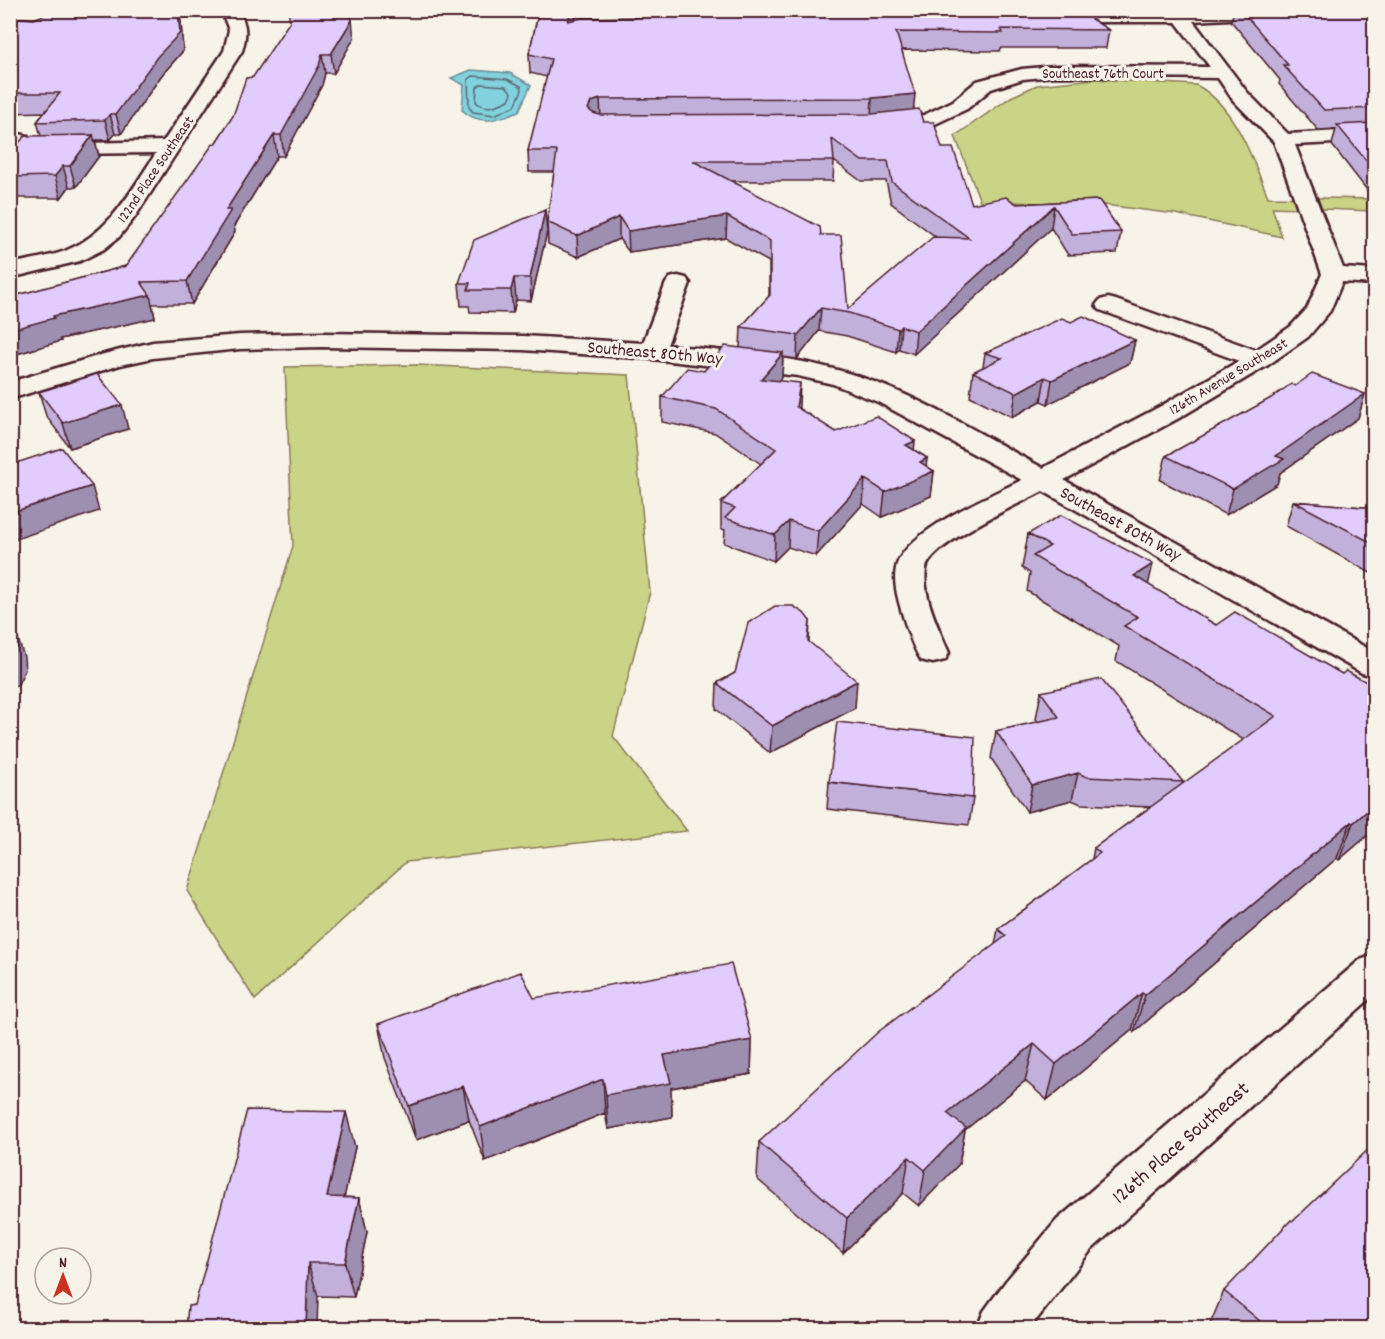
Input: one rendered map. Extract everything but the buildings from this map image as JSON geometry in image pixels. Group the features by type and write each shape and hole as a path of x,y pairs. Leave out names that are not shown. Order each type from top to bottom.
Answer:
{"street":[{"name":"122nd Place Southeast","path":"10,272 72,256 96,244 124,217 233,51 239,36 237,21 229,10"},
{"path":"721,10 761,15 814,16"},
{"path":"1027,17 1299,10"},
{"path":"10,20 26,15 43,14 56,15 59,20"},
{"path":"1178,14 1221,73 1283,140 1334,274 1374,277"},
{"path":"10,28 36,29 52,26 59,20 78,19"},
{"name":"Southeast 76th Court","path":"862,126 928,120 960,105 984,85 1022,74 1054,71 1221,73"},
{"path":"1283,140 1374,135"},
{"path":"16,148 168,147"},
{"name":"126th Avenue Southeast","path":"933,653 914,599 909,574 915,558 934,538 1170,412 1259,360 1299,332 1318,310 1334,274"},
{"path":"652,351 678,283"},
{"path":"1108,305 1259,360"},
{"name":"Southeast 80th Way","path":"10,391 133,354 240,342 322,340 512,342 652,351 799,368 842,379 887,396 1042,479 1374,666"},
{"name":"126th Place Southeast","path":"1001,1329 1023,1297 1074,1235 1374,970"}],"green space":[{"path":"1095,79 1196,85 1221,105 1232,119 1249,150 1268,197 1374,199 1374,211 1272,207 1282,237 1176,214 1104,205 980,201 955,136 1011,97 1037,85"},
{"path":"417,365 629,375 650,592 613,736 687,831 406,862 255,1000 187,891 293,546 285,367"}],"water":[{"path":"471,70 510,73 531,85 519,111 497,119 483,120 462,110 464,85 451,78"}]}
